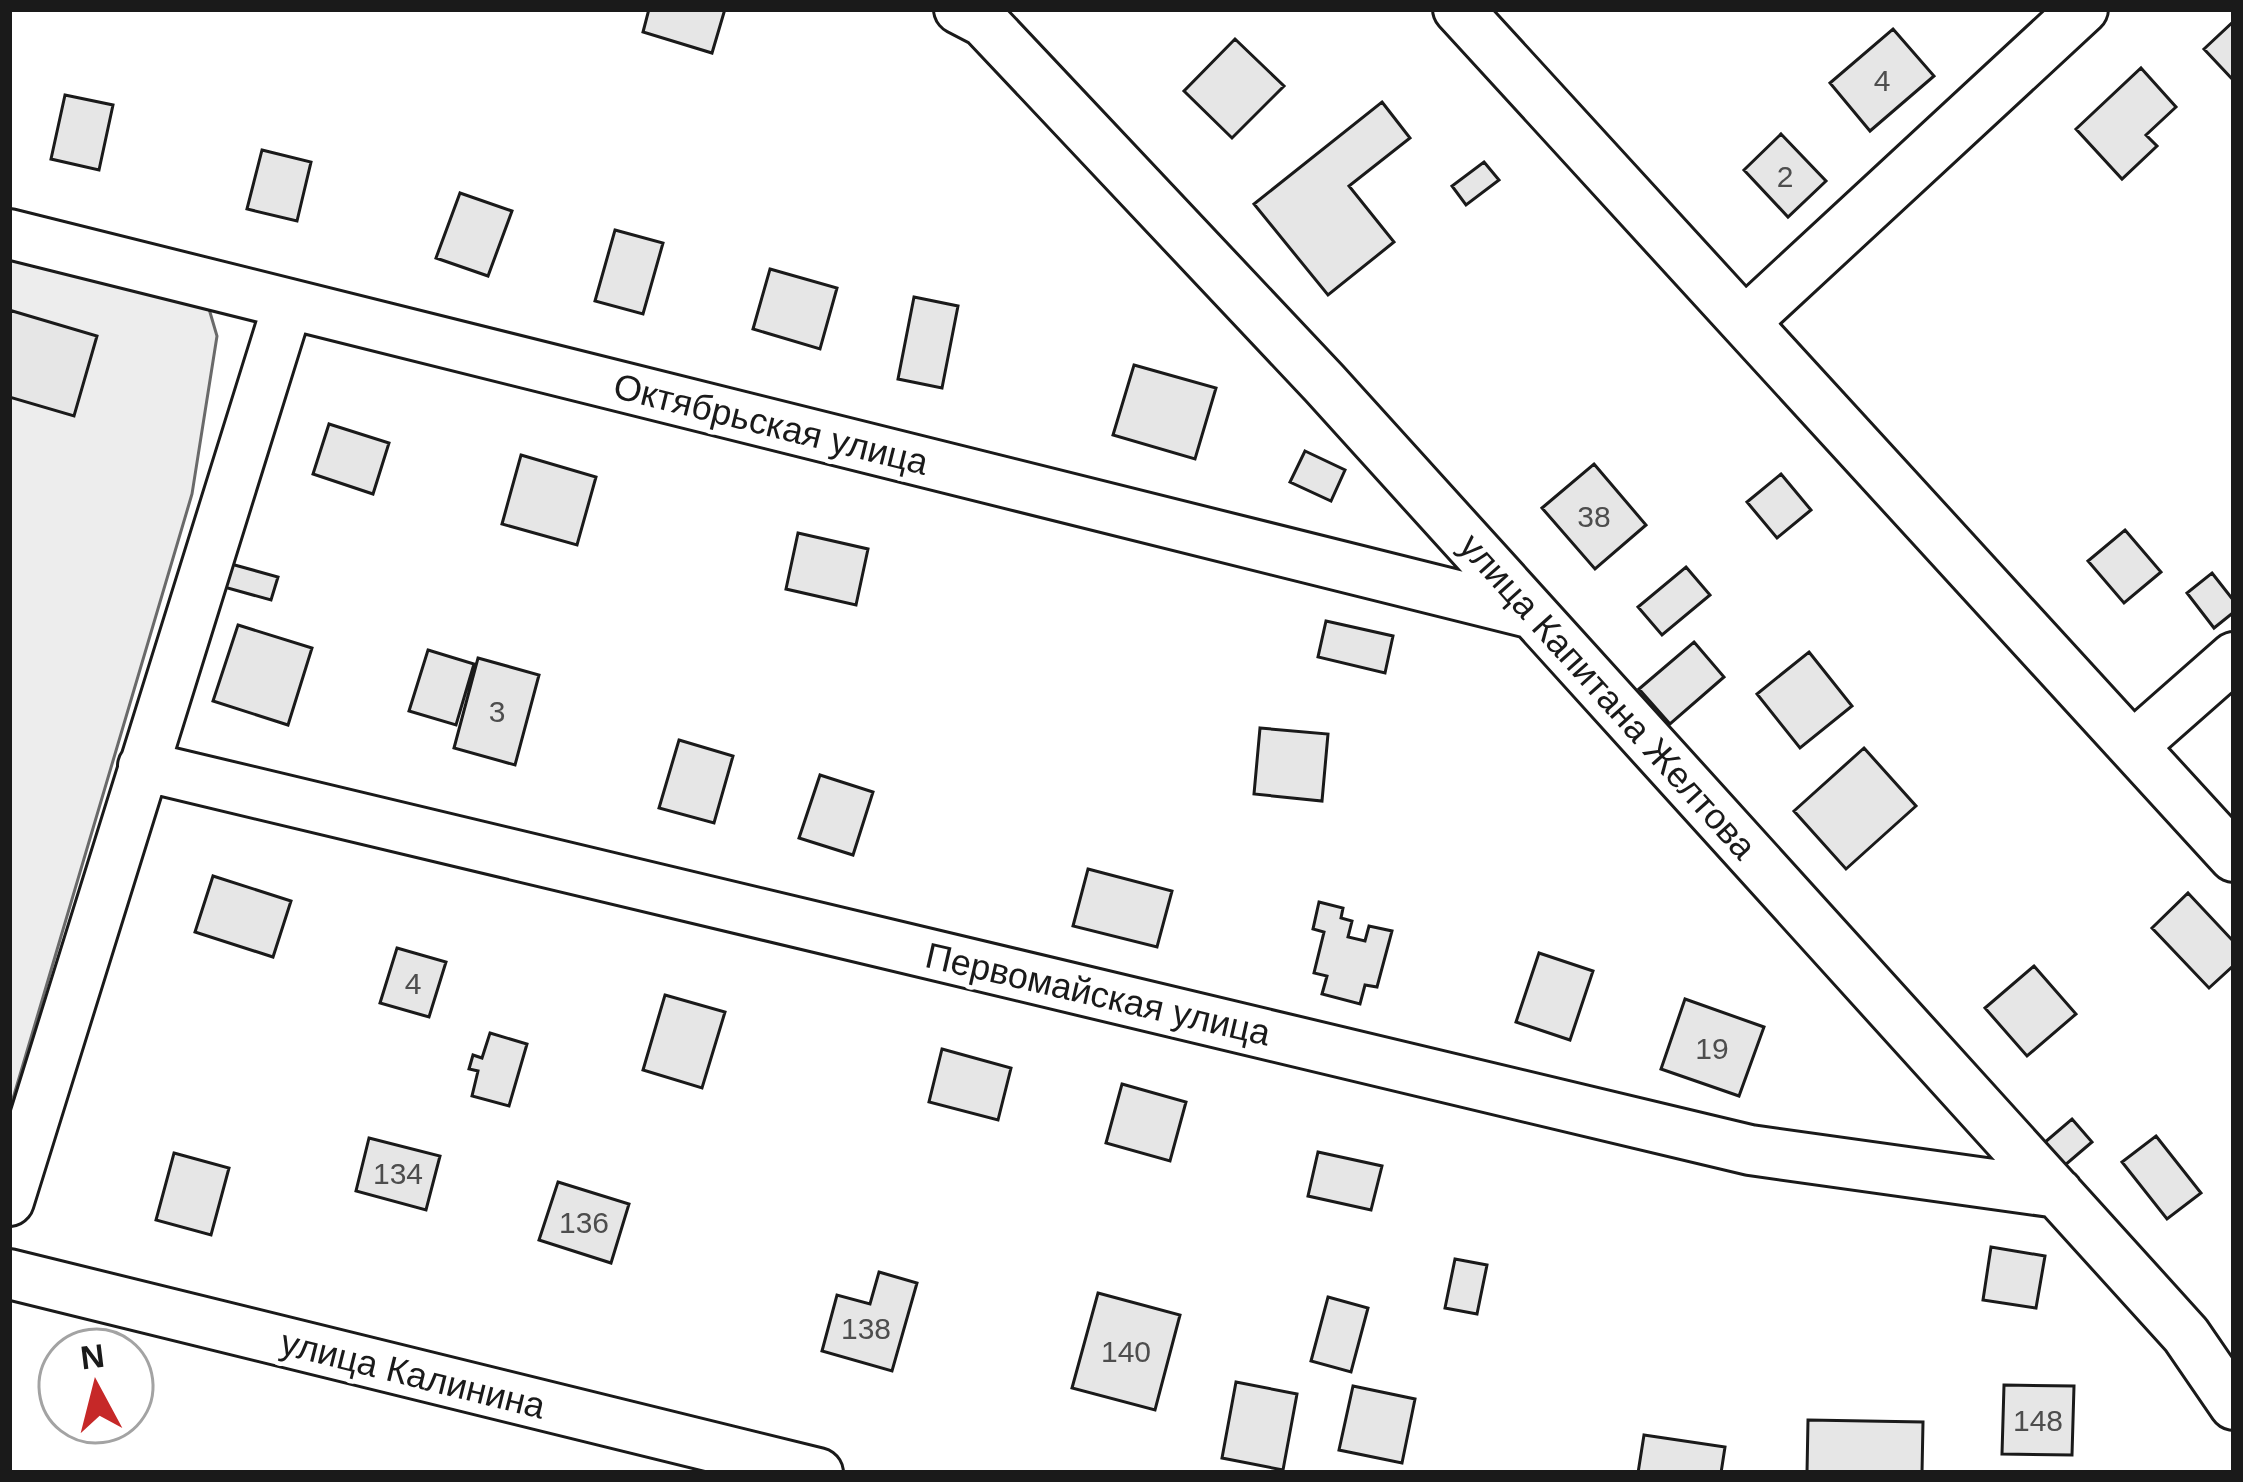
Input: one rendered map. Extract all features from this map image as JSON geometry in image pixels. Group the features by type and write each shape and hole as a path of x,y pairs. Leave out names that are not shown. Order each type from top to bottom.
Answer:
{"street":[{"name":"улица Капитана Желтова","path":"959,9 984,22 1324,383 2186,1335 2234,1406"},
{"path":"1458,9 2234,857"},
{"path":"1746,321 2083,9"},
{"name":"Октябрьская улица","path":"9,234 1533,614"},
{"path":"9,1201 288,304"},
{"path":"2133,746 2234,657"},
{"name":"Первомайская улица","path":"143,766 1750,1150 2058,1193"},
{"name":"улица Калинина","path":"9,1274 818,1473"}],"shaded area":[{"path":"9,250 207,302 217,336 192,494 9,1112"}],"building":[{"path":"649,9 725,9 712,53 643,32"},
{"path":"2234,21 2234,81 2204,49"},
{"path":"1893,29 1934,76 1870,131 1830,83"},
{"path":"1235,39 1284,86 1232,138 1184,91"},
{"path":"2141,68 2176,107 2146,135 2157,146 2122,179 2076,129"},
{"path":"65,95 113,105 99,170 51,159"},
{"path":"1382,102 1410,138 1349,186 1394,242 1328,295 1254,204"},
{"path":"1781,134 1826,181 1788,217 1744,170"},
{"path":"262,150 311,162 297,221 247,209"},
{"path":"1484,162 1499,180 1466,205 1452,186"},
{"path":"460,193 512,211 488,276 436,258"},
{"path":"615,230 663,243 643,314 595,301"},
{"path":"770,269 837,288 820,349 753,329"},
{"path":"914,297 958,306 942,388 898,379"},
{"path":"9,310 97,336 74,416 9,397"},
{"path":"1134,365 1216,388 1195,459 1113,435"},
{"path":"329,424 389,443 373,494 313,474"},
{"path":"1305,451 1345,470 1331,501 1290,482"},
{"path":"521,455 596,477 577,545 502,524"},
{"path":"1594,464 1646,525 1595,569 1542,508"},
{"path":"1781,474 1811,510 1777,538 1747,502"},
{"path":"2125,530 2161,572 2124,603 2088,561"},
{"path":"798,533 868,549 856,605 786,589"},
{"path":"231,564 278,577 271,600 224,587"},
{"path":"1686,567 1710,595 1662,635 1638,607"},
{"path":"2212,573 2234,601 2234,612 2214,628 2187,593"},
{"path":"1326,621 1393,636 1385,673 1318,657"},
{"path":"238,625 312,648 288,725 213,701"},
{"path":"1694,642 1724,677 1670,724 1639,689"},
{"path":"428,650 474,664 456,725 409,711"},
{"path":"1809,652 1852,706 1800,748 1757,694"},
{"path":"478,658 539,675 515,765 454,748"},
{"path":"1260,728 1328,734 1322,801 1254,794"},
{"path":"679,740 733,756 714,823 659,808"},
{"path":"1864,748 1916,806 1846,869 1794,811"},
{"path":"820,775 873,792 853,855 799,838"},
{"path":"1088,869 1172,891 1157,947 1073,926"},
{"path":"213,876 291,901 273,957 195,932"},
{"path":"2188,893 2234,942 2234,965 2209,988 2152,928"},
{"path":"1319,902 1343,908 1341,918 1352,921 1348,937 1365,941 1369,926 1392,931 1377,987 1365,985 1360,1004 1322,994 1327,976 1314,973 1324,932 1313,929"},
{"path":"397,948 446,962 429,1017 380,1003"},
{"path":"1539,953 1593,971 1570,1040 1516,1022"},
{"path":"2034,966 2076,1014 2027,1056 1985,1008"},
{"path":"665,995 725,1012 702,1088 643,1070"},
{"path":"1685,999 1764,1027 1739,1096 1661,1069"},
{"path":"490,1033 527,1044 509,1106 472,1096 478,1071 469,1069 473,1055 482,1058"},
{"path":"942,1049 1011,1068 998,1120 929,1102"},
{"path":"1122,1084 1186,1102 1170,1161 1106,1143"},
{"path":"2072,1119 2092,1142 2057,1172 2037,1149"},
{"path":"2156,1136 2201,1193 2167,1219 2122,1162"},
{"path":"369,1138 440,1156 426,1210 356,1191"},
{"path":"1318,1152 1382,1166 1371,1210 1308,1196"},
{"path":"174,1153 229,1168 211,1235 156,1220"},
{"path":"558,1182 629,1204 611,1263 539,1240"},
{"path":"1991,1247 2045,1256 2036,1308 1983,1300"},
{"path":"1455,1259 1487,1265 1477,1314 1445,1308"},
{"path":"879,1272 917,1283 892,1371 822,1351 837,1295 870,1304"},
{"path":"1098,1293 1180,1315 1155,1410 1072,1388"},
{"path":"1328,1297 1368,1308 1351,1372 1311,1361"},
{"path":"1236,1382 1297,1394 1283,1470 1222,1458"},
{"path":"2004,1385 2074,1386 2072,1455 2002,1454"},
{"path":"1353,1386 1415,1399 1402,1463 1339,1450"},
{"path":"1808,1420 1923,1422 1922,1473 1807,1473"},
{"path":"1644,1435 1725,1447 1721,1473 1638,1473"}]}
